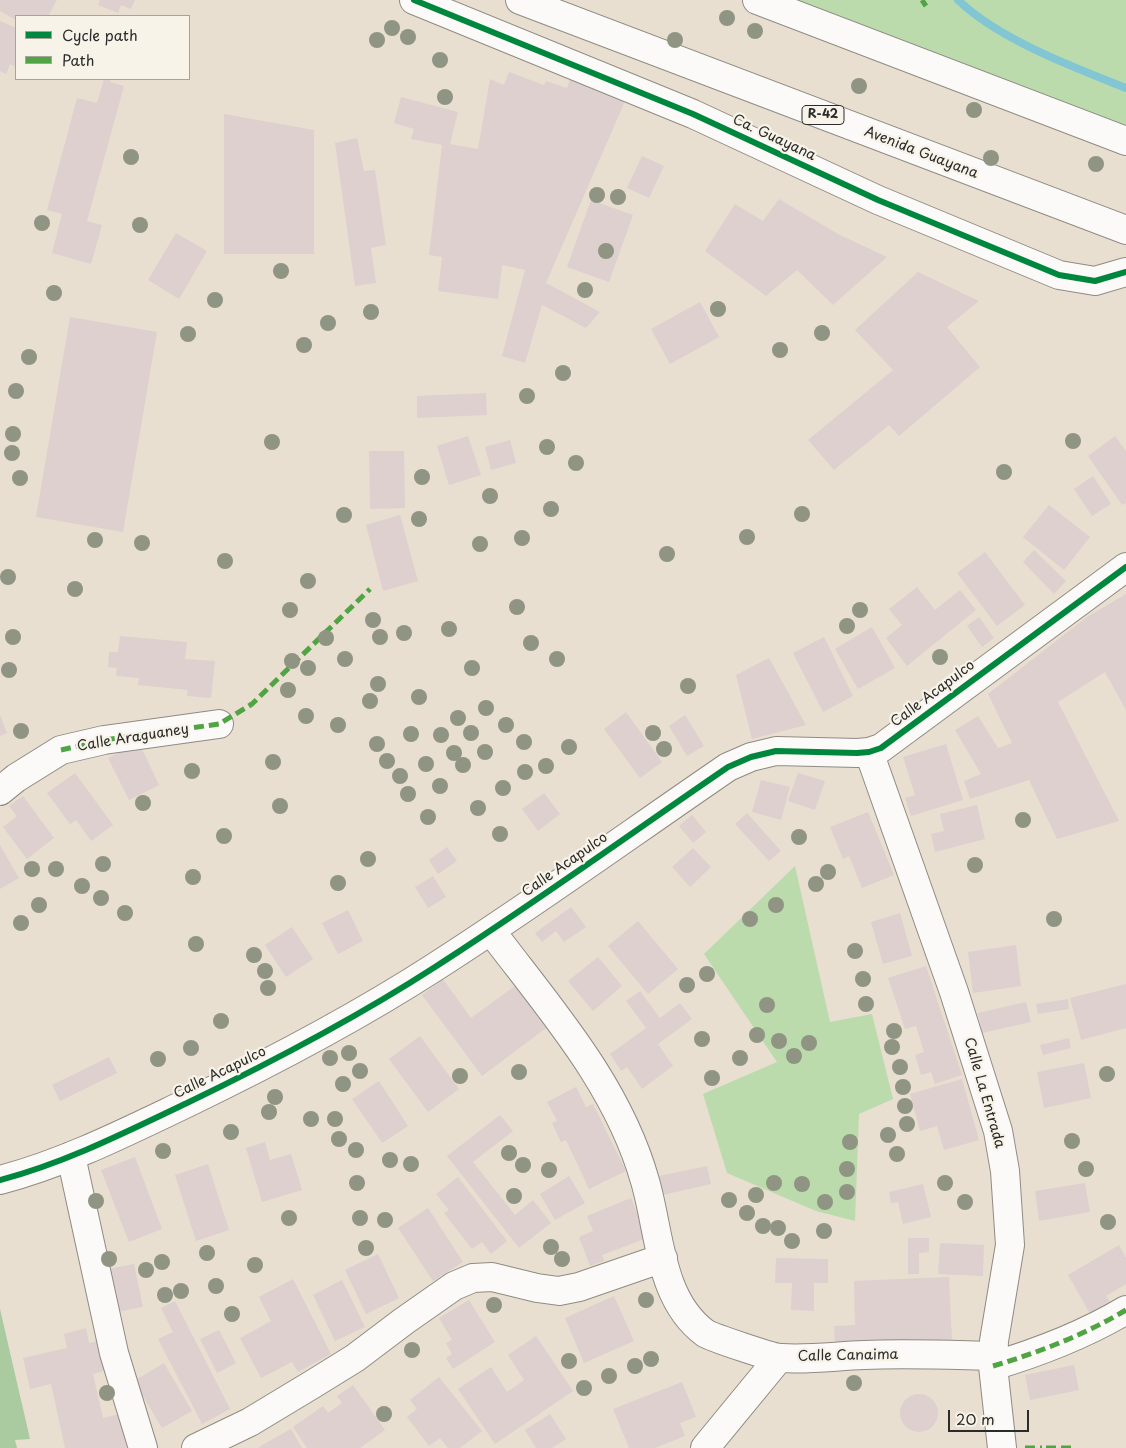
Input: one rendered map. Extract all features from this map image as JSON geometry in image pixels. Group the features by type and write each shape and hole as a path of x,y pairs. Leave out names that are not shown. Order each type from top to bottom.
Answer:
{"street":[{"name":"Ca. Guayana","path":"414,0 693,114 878,200 1059,275 1095,281 1126,272"},
{"name":"Avenida Guayana","path":"520,0 1126,230"},
{"path":"757,0 1126,141"},
{"name":"Calle Acapulco","path":"0,1180 30,1172 71,1156 151,1120 309,1043 433,969 556,887 671,806 736,764 751,757 776,751 816,754 869,752 881,748 1126,567"},
{"name":"Calle Araguaney","path":"0,791 16,778 61,750 104,740 219,724"},
{"name":"Calle La Entrada","path":"869,752 954,992 998,1131 1005,1171 1010,1245 993,1361 993,1384 1002,1448"},
{"path":"196,1448 250,1422 306,1388 354,1358 454,1286 473,1278 492,1277 537,1288 559,1291 579,1288 663,1258 645,1181 632,1145 616,1110 591,1064 491,931"},
{"path":"71,1156 114,1353 143,1448"},
{"name":"Calle Canaima","path":"663,1258 670,1286 686,1314 706,1334 779,1358 866,1355 993,1361 1032,1354 1070,1339 1126,1310"},
{"path":"705,1448 779,1358"}],"green space":[{"path":"757,0 1126,0 1126,141"},
{"path":"795,866 830,1022 872,1014 893,1099 859,1114 855,1221 816,1211 727,1173 703,1094 777,1062 704,954"},
{"path":"0,1309 30,1439 15,1440 17,1448 0,1448"}],"building":[{"path":"0,0 57,0 49,15 15,15 15,19 0,11"},
{"path":"100,0 135,0 131,9 121,5 118,13 98,5"},
{"path":"0,21 15,28 15,66 10,64 6,74 0,71"},
{"path":"509,72 544,85 546,81 567,88 570,79 625,101 546,283 600,312 586,328 542,305 525,363 502,356 525,270 502,265 498,299 438,291 442,257 429,255 442,145 411,139 414,129 394,123 401,97 458,112 450,144 478,149 490,79 504,85"},
{"path":"104,80 111,80 110,82 124,86 87,221 102,225 91,264 52,253 62,214 47,210 77,98 97,103"},
{"path":"224,114 314,130 314,254 224,254"},
{"path":"357,138 364,171 375,170 386,245 371,248 376,283 355,286 335,143"},
{"path":"642,156 664,166 649,198 627,188"},
{"path":"779,199 838,234 887,257 833,305 797,270 766,296 705,251 735,204 763,221"},
{"path":"591,200 633,215 609,282 567,267"},
{"path":"176,233 207,251 179,299 148,280"},
{"path":"918,272 979,301 947,327 980,367 899,436 889,425 834,470 808,440 893,370 855,330"},
{"path":"700,302 719,337 670,364 651,329"},
{"path":"70,317 157,332 123,532 36,517"},
{"path":"486,393 487,415 417,418 417,396"},
{"path":"468,436 481,475 449,485 437,446"},
{"path":"1115,436 1126,451 1126,503 1122,505 1088,456"},
{"path":"510,440 516,463 491,470 485,447"},
{"path":"369,451 404,451 405,508 370,509"},
{"path":"1093,476 1111,504 1092,516 1074,489"},
{"path":"1049,505 1090,537 1064,570 1023,537"},
{"path":"400,515 418,581 383,591 366,525"},
{"path":"1034,550 1066,581 1054,594 1023,562"},
{"path":"985,552 1025,605 997,626 957,573"},
{"path":"917,587 935,610 960,590 976,610 907,666 886,638 902,625 889,609"},
{"path":"1126,594 1126,710 1105,672 1058,702 1119,821 1057,839 1029,780 970,799 964,781 981,774 955,730 978,716 998,748 1012,743 988,694 1087,617"},
{"path":"979,617 994,638 982,647 967,626"},
{"path":"872,627 895,668 858,689 835,649"},
{"path":"120,636 187,642 185,659 215,661 211,698 187,696 188,690 138,685 139,678 116,676 117,668 108,667 109,652 118,652"},
{"path":"824,637 853,696 823,712 793,653"},
{"path":"769,658 806,725 752,739 736,675"},
{"path":"626,712 662,762 640,778 604,729"},
{"path":"0,715 7,733 0,736"},
{"path":"685,715 704,746 687,756 669,726"},
{"path":"139,743 159,785 129,800 108,758"},
{"path":"946,744 963,800 911,816 905,798 915,795 903,757"},
{"path":"75,773 113,825 91,841 76,820 70,824 47,793"},
{"path":"798,773 825,781 815,810 788,801"},
{"path":"761,780 790,787 781,820 752,812"},
{"path":"544,793 560,814 538,831 522,809"},
{"path":"23,796 54,838 27,859 3,827 17,816 9,806"},
{"path":"977,805 985,839 935,852 931,834 944,831 940,814"},
{"path":"868,812 894,875 862,888 849,856 843,859 830,827"},
{"path":"747,813 781,851 769,861 735,824"},
{"path":"692,815 706,832 693,843 679,826"},
{"path":"0,845 19,878 0,889"},
{"path":"447,847 457,861 438,874 429,860"},
{"path":"693,848 711,867 690,887 672,867"},
{"path":"433,876 446,897 428,908 415,887"},
{"path":"571,907 586,927 564,942 556,931 542,942 535,933"},
{"path":"348,910 363,941 338,954 322,923"},
{"path":"900,913 912,956 883,964 871,922"},
{"path":"638,921 678,969 648,994 608,946"},
{"path":"292,927 313,959 286,977 265,945"},
{"path":"1016,945 1021,986 973,993 968,952"},
{"path":"598,957 622,986 593,1011 568,981"},
{"path":"926,966 962,1075 935,1084 931,1072 921,1075 915,1055 924,1052 916,1026 905,1029 888,978"},
{"path":"443,979 471,1018 515,986 546,1028 482,1076 422,995"},
{"path":"1126,984 1126,1028 1081,1040 1070,998"},
{"path":"640,991 660,1018 680,1003 692,1019 658,1044 673,1066 642,1089 627,1067 621,1071 610,1054 646,1028 626,1001"},
{"path":"1068,999 1069,1009 1038,1014 1036,1004"},
{"path":"1026,1002 1031,1022 982,1033 978,1013"},
{"path":"420,1036 459,1089 428,1112 389,1059"},
{"path":"1069,1038 1071,1048 1043,1055 1040,1045"},
{"path":"109,1057 117,1073 60,1101 52,1085"},
{"path":"1084,1063 1091,1098 1044,1108 1037,1072"},
{"path":"962,1079 979,1140 944,1150 937,1126 920,1131 910,1094"},
{"path":"379,1081 408,1126 382,1143 352,1099"},
{"path":"576,1087 586,1107 593,1104 626,1171 589,1189 566,1140 561,1142 552,1123 557,1121 547,1102"},
{"path":"500,1115 513,1131 473,1162 515,1215 533,1200 551,1223 519,1248 447,1156"},
{"path":"265,1142 270,1160 291,1154 302,1190 262,1202 246,1148"},
{"path":"135,1157 162,1229 129,1242 101,1170"},
{"path":"208,1164 229,1230 196,1241 175,1175"},
{"path":"707,1166 711,1184 663,1195 659,1176"},
{"path":"569,1176 585,1203 555,1220 540,1194"},
{"path":"458,1177 507,1241 491,1254 482,1242 472,1249 444,1213 449,1210 436,1194"},
{"path":"1085,1183 1090,1212 1039,1221 1035,1191"},
{"path":"923,1184 931,1217 903,1224 898,1202 891,1203 889,1192"},
{"path":"631,1198 647,1238 602,1255 604,1261 590,1266 579,1237 593,1231 587,1216"},
{"path":"428,1208 463,1262 433,1281 398,1228"},
{"path":"908,1238 929,1238 929,1252 919,1253 919,1274 908,1274"},
{"path":"940,1243 984,1245 983,1276 938,1274"},
{"path":"1119,1245 1126,1258 1126,1284 1106,1296 1112,1305 1092,1317 1068,1275"},
{"path":"378,1254 399,1298 366,1314 345,1270"},
{"path":"776,1258 828,1259 828,1283 814,1283 814,1311 791,1310 792,1283 775,1283"},
{"path":"134,1264 143,1307 117,1312 109,1269"},
{"path":"949,1277 952,1340 835,1345 834,1326 855,1325 854,1281"},
{"path":"293,1279 331,1354 298,1372 292,1362 261,1378 240,1338 271,1321 259,1297"},
{"path":"342,1280 365,1327 335,1341 313,1295"},
{"path":"614,1296 634,1341 584,1363 565,1318"},
{"path":"469,1300 495,1342 453,1369 446,1358 452,1354 446,1343 452,1340 439,1318"},
{"path":"175,1301 230,1409 202,1424 158,1339 173,1332 161,1308"},
{"path":"86,1328 89,1343 98,1341 104,1371 93,1374 103,1418 120,1414 127,1448 65,1448 51,1384 30,1389 23,1358 67,1348 64,1334"},
{"path":"219,1330 236,1363 217,1373 200,1339"},
{"path":"536,1336 573,1391 495,1444 458,1389 491,1367 507,1392 524,1380 508,1355"},
{"path":"164,1363 192,1411 162,1428 134,1381"},
{"path":"1074,1365 1079,1390 1030,1400 1025,1375"},
{"path":"439,1377 482,1431 460,1448 448,1448 440,1438 429,1446 407,1417 417,1409 410,1400"},
{"path":"682,1382 696,1417 680,1423 685,1436 655,1448 629,1448 613,1409"},
{"path":"353,1385 385,1430 360,1448 307,1448 293,1427 323,1406 328,1413 342,1403 337,1396"},
{"path":"919,1394 933,1399 938,1413 933,1427 919,1432 905,1427 900,1413 905,1399"},
{"path":"550,1414 566,1439 552,1448 536,1448 525,1430"},
{"path":"291,1429 302,1448 258,1448 264,1444"}],"waterway":[{"path":"958,0 994,27 1037,51 1126,88"}],"marked path":[{"path":"922,0 926,6"},
{"path":"61,750 104,740 219,724 252,704 370,589"},
{"path":"993,1366 1061,1342 1126,1310"},
{"path":"1025,1448 1042,1448"},
{"path":"1046,1448 1075,1448"}],"cycle path":[{"path":"414,0 693,114 878,200 1059,275 1095,281 1126,272"},
{"path":"0,1180 48,1165 118,1136 250,1072 344,1022 472,943 728,767 751,757 776,751 857,753 881,748 1126,567"}]}
